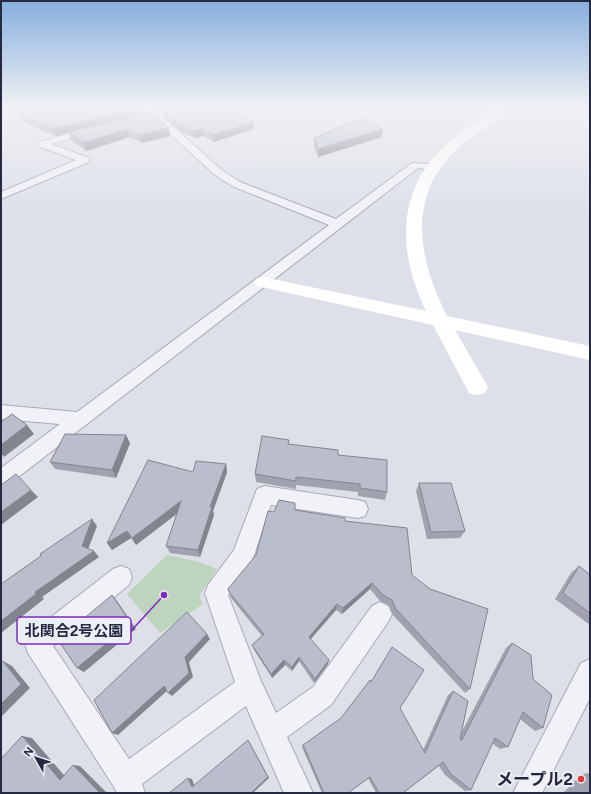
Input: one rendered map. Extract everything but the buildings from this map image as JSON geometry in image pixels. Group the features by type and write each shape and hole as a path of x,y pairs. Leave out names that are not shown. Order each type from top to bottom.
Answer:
{"street":[{"path":"1,196 85,160 45,145"},
{"path":"188,145 219,173 236,184 338,224"},
{"path":"455,145 433,167 423,184 415,206 412,234 417,264 438,318 476,387"},
{"path":"1,479 416,165 433,167"},
{"path":"263,282 438,318 590,353"},
{"path":"1,412 82,419"},
{"path":"299,793 250,687 216,593 243,556 264,495 358,509"},
{"path":"121,577 37,644 129,786 250,687"},
{"path":"271,732 322,696 380,614"},
{"path":"527,793 590,672"}],"green space":[{"path":"167,555 200,562 217,569 199,596 203,604 160,633 127,594"}],"place":[{"name":"北関合2号公園","path":"164,595"},
{"name":"メープル2","path":"581,779"}]}
